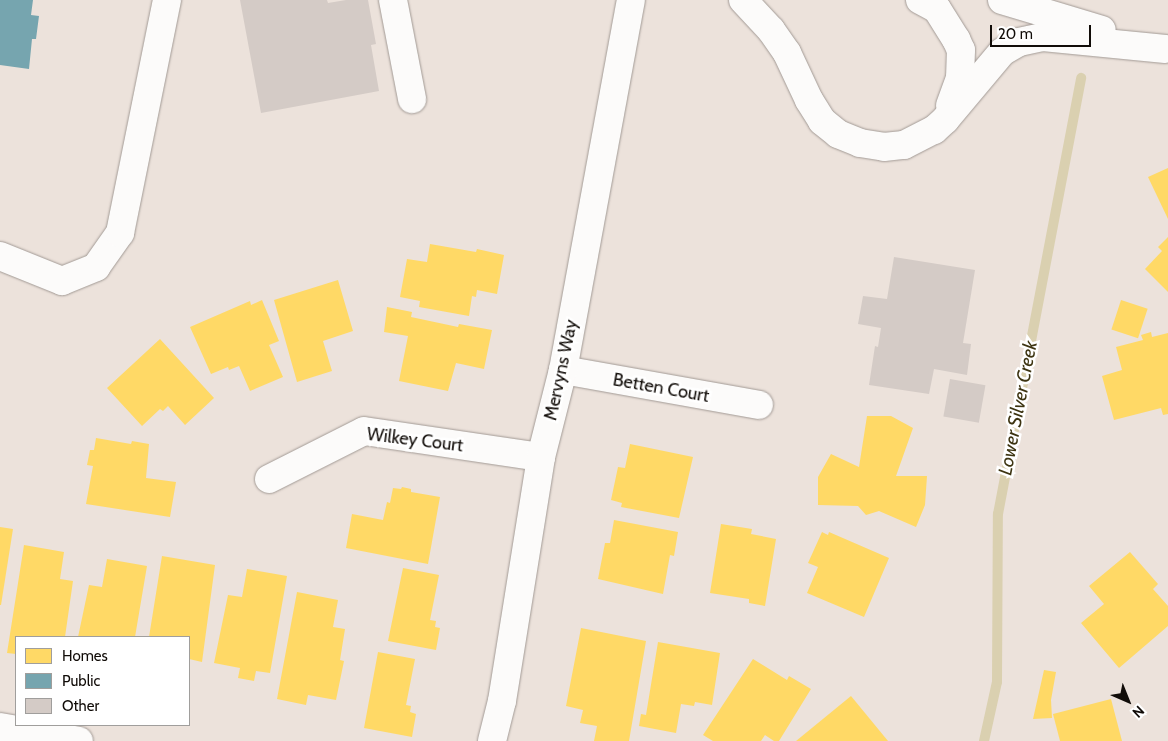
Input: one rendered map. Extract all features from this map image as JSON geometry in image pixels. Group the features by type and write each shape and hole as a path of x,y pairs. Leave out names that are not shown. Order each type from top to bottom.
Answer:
{"main road":[{"path":"0,256 62,282 96,267 120,233 167,0"},
{"path":"393,0 412,98"},
{"name":"Mervyns Way","path":"492,741 502,700 542,457 563,370 632,0"},
{"path":"743,0 771,30 787,53 815,111 838,134 860,144 884,146 904,144 921,138 945,120 1002,52 1019,42 1044,37 1167,49"},
{"path":"920,0 937,9 961,50 960,78 945,120"},
{"path":"1002,0 1167,49"},
{"name":"Betten Court","path":"563,370 760,405"},
{"name":"Wilkey Court","path":"269,479 364,431 542,457"},
{"path":"0,727 79,741"}],"building: Homes":[{"path":"1168,168 1168,219 1148,177"},
{"path":"1168,237 1168,292 1145,269 1162,251 1158,247"},
{"path":"430,244 476,252 477,249 504,255 497,294 477,290 476,297 472,296 469,316 419,307 420,301 400,297 407,259 427,262"},
{"path":"338,280 353,331 323,341 332,371 297,382 274,300"},
{"path":"262,300 279,341 269,345 283,377 250,391 239,366 229,370 228,367 211,374 190,327 250,301 251,305"},
{"path":"1121,300 1148,309 1138,338 1111,329"},
{"path":"387,307 412,312 411,317 458,327 459,324 492,330 484,369 456,363 448,391 399,381 408,336 384,332"},
{"path":"1151,332 1152,337 1168,333 1168,414 1163,415 1161,408 1114,420 1102,376 1122,370 1116,347 1143,340 1141,335"},
{"path":"160,339 214,398 185,425 168,406 163,411 160,409 142,426 107,388"},
{"path":"867,416 891,416 913,428 896,476 927,476 925,505 916,527 879,511 866,515 858,506 818,505 818,477 831,454 859,467"},
{"path":"96,438 131,444 132,441 149,444 146,478 176,482 170,517 86,504 93,466 87,465 90,450 94,450"},
{"path":"630,444 693,457 679,518 621,507 622,503 611,500 618,467 625,468"},
{"path":"402,487 411,489 411,492 440,497 428,564 346,548 352,514 383,520 387,502 390,503 393,488 401,489"},
{"path":"614,520 678,532 674,556 670,555 663,594 598,579 605,543 610,543"},
{"path":"721,524 752,529 751,534 776,539 765,606 749,603 749,599 710,593"},
{"path":"0,527 13,529 1,605 0,605"},
{"path":"822,532 828,535 829,532 889,558 864,617 807,593 818,567 808,563"},
{"path":"24,545 64,552 60,579 73,581 65,636 15,636 15,654 7,653"},
{"path":"1130,552 1158,584 1153,589 1168,606 1168,626 1119,668 1081,623 1104,604 1089,586"},
{"path":"162,556 215,565 202,662 190,659 190,636 149,636"},
{"path":"107,559 147,566 135,636 78,636 89,585 102,587"},
{"path":"403,568 439,575 430,620 436,621 435,627 440,628 436,650 388,641"},
{"path":"247,569 287,576 270,673 256,671 254,681 238,678 240,668 214,663 228,595 242,597"},
{"path":"297,592 338,600 333,627 345,629 340,660 344,661 336,700 308,695 306,705 277,699"},
{"path":"581,628 646,641 629,741 594,741 597,726 580,723 583,710 566,706"},
{"path":"658,642 720,653 712,705 695,702 694,706 681,704 676,733 639,726 641,714 646,715"},
{"path":"378,652 415,659 406,705 411,706 410,712 416,714 412,737 364,728"},
{"path":"753,659 787,680 789,676 811,689 779,741 774,741 765,735 761,741 713,741 703,735"},
{"path":"1044,670 1056,672 1051,700 1052,718 1033,719"},
{"path":"851,696 888,741 796,741"},
{"path":"1111,699 1122,741 1060,741 1053,714"}],"building: Public":[{"path":"0,0 33,0 31,15 39,16 36,39 32,39 29,69 0,65"}],"building: Other":[{"path":"240,0 327,0 328,3 346,0 368,0 376,44 371,45 379,91 261,113"},
{"path":"894,257 975,270 963,343 971,344 967,375 934,369 929,394 869,385 875,346 878,347 881,328 858,324 863,296 887,299"},
{"path":"950,379 985,385 979,423 943,416"}],"waterway":[{"name":"Lower Silver Creek","path":"984,741 997,682 998,514 1081,78"}]}
